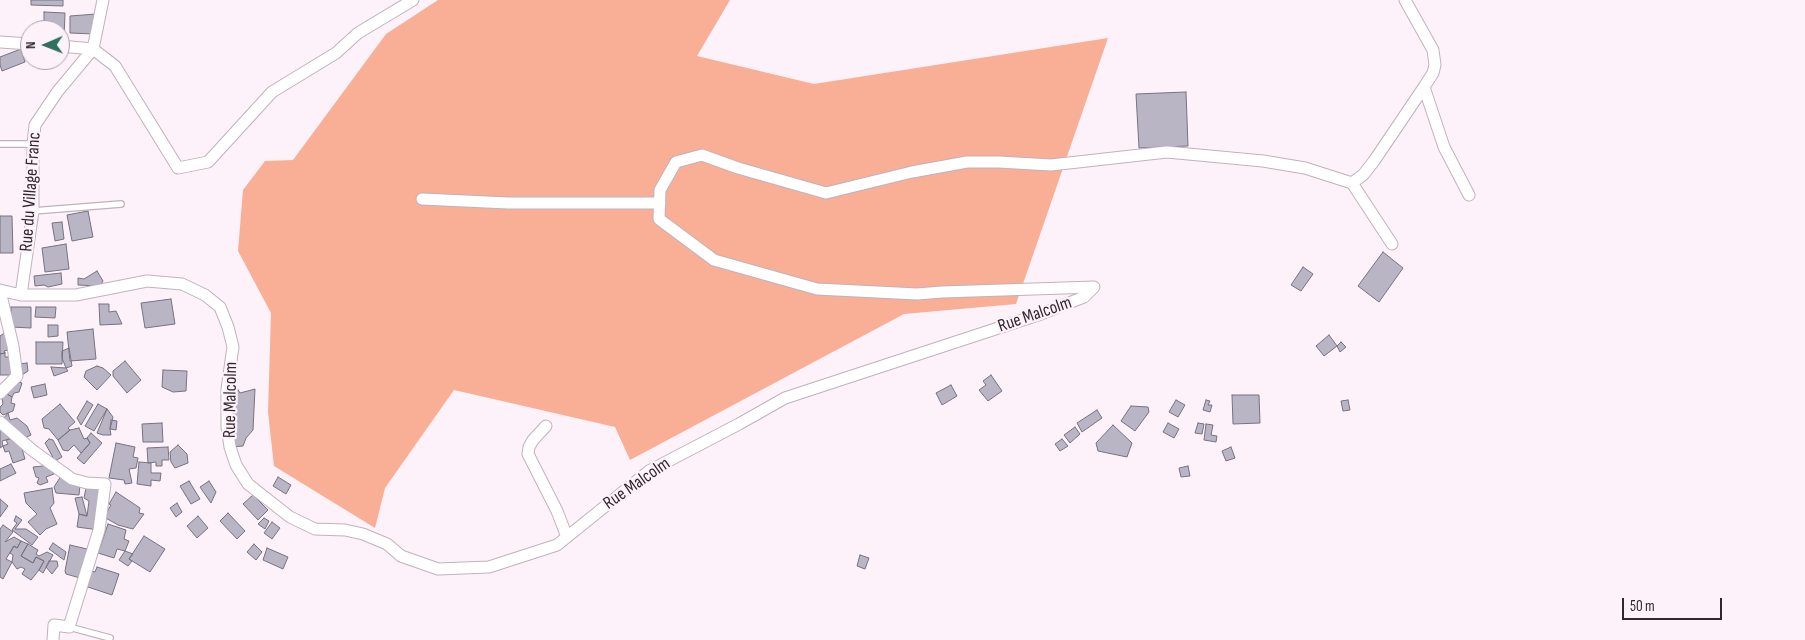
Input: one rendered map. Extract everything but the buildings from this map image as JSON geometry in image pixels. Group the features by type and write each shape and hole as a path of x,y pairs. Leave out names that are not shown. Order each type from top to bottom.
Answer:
{"street":[{"path":"93,49 103,0"},
{"path":"70,47 93,49 116,66 178,168 208,162 272,92 336,54 358,32 413,0"},
{"path":"1352,183 1363,175 1374,161 1433,73 1435,65 1433,50 1405,0"},
{"path":"0,42 20,43"},
{"name":"Rue du Village Franc","path":"21,295 33,211 33,144 36,125 58,91 93,49"},
{"path":"1424,87 1444,148 1469,195"},
{"path":"422,199 508,202 660,203 660,190 676,162 702,155 754,173 826,193 912,172 967,162 1051,165 1167,152 1264,160 1305,168 1352,183 1392,244"},
{"name":"Rue Malcolm","path":"0,291 21,295 76,295 147,282 182,284 213,301 220,307 233,347 227,389 227,427 230,447 236,465 248,484 290,517 315,530 345,530 363,534 387,544 401,556 438,569 489,567 557,545 649,471 785,398 1041,314 1084,297 1094,286 917,294 817,289 714,260 659,219 660,203"},
{"path":"0,291 13,346 17,376 0,393"},
{"path":"0,422 32,450 72,479 87,483 105,484 99,530 69,627 54,626 52,640"},
{"path":"546,426 533,440 528,454 558,511 567,537"}],"lane":[{"path":"0,144 33,144"},
{"path":"33,211 120,204"},
{"path":"69,627 110,638"}],"shaded area":[{"path":"438,0 730,0 697,56 814,84 1108,38 1016,304 904,314 630,460 615,427 454,390 385,488 375,528 274,466 268,412 271,313 238,251 243,190 265,161 293,160 386,34"}]}
